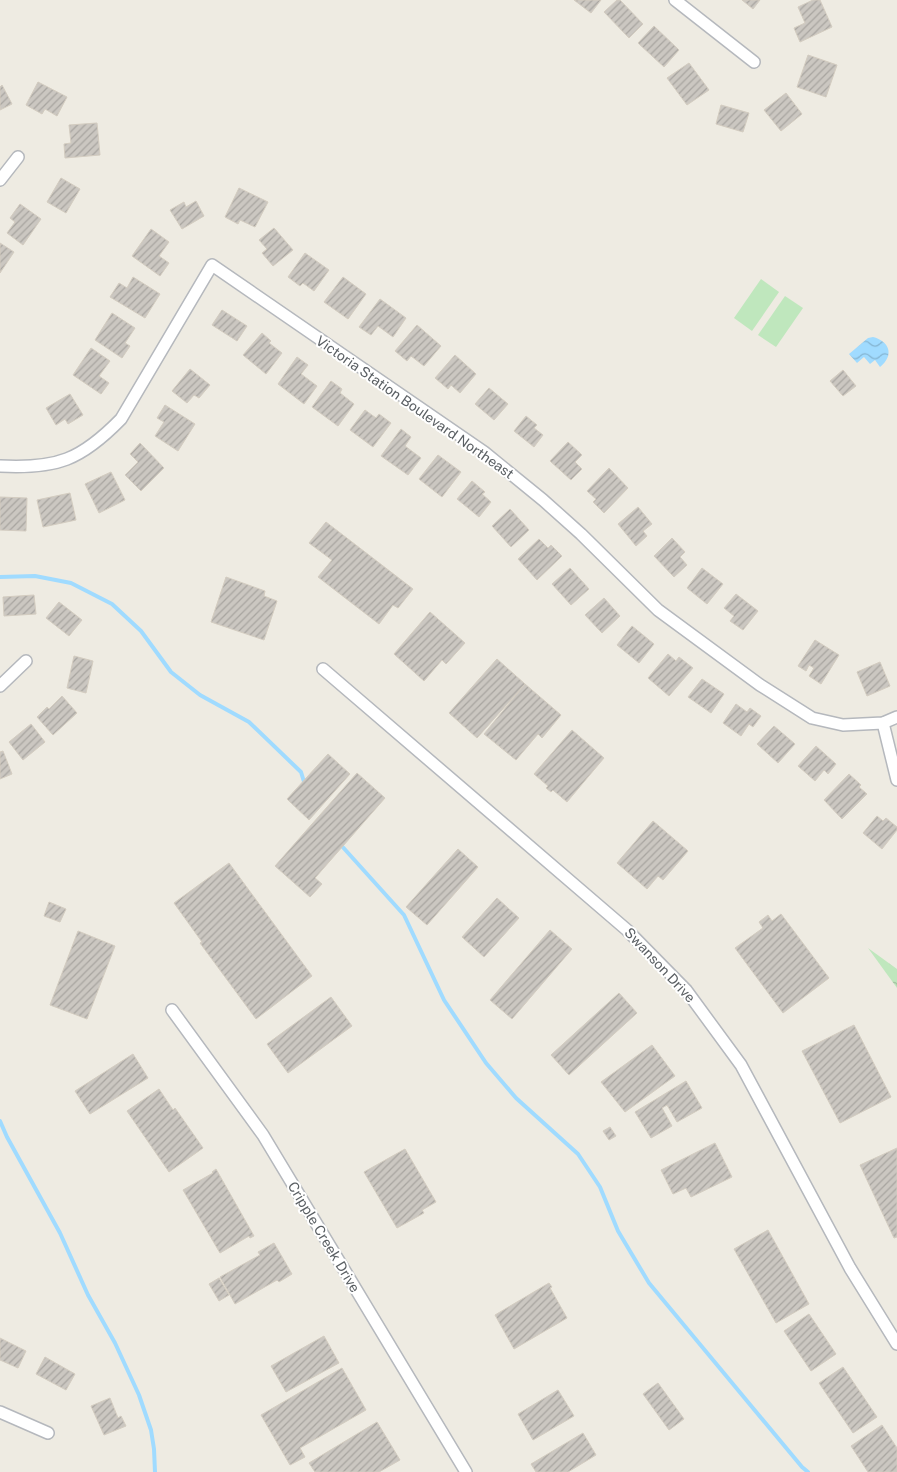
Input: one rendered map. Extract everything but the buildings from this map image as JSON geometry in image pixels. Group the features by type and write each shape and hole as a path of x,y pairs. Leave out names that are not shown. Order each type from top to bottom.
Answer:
{"street":[{"path":"675,0 754,62"},
{"path":"0,180 18,157"},
{"name":"Victoria Station Boulevard Northeast","path":"0,466 24,468 62,462 80,454 104,437 121,419 212,265 484,452 581,534 658,610 760,685 812,718 844,725 883,723 897,717"},
{"path":"0,686 26,661"},
{"name":"Swanson Drive","path":"323,668 628,930 686,990 741,1065 850,1268 897,1344"},
{"path":"883,723 897,780"},
{"name":"Cripple Creek Drive","path":"172,1010 263,1135 466,1472"},
{"path":"0,1412 48,1433"}],"green space":[{"path":"761,279 779,292 752,331 734,318"},
{"path":"785,296 803,308 776,347 758,335"},
{"path":"868,948 897,969 897,988"}],"water":[{"path":"873,337 886,345 889,353 885,362 880,367 875,360 870,364 864,357 857,363 849,354 868,338"}],"waterway":[{"path":"0,577 35,576 71,583 112,604 141,631 171,672 200,695 249,722 301,772 305,785"},
{"path":"340,844 404,915 444,1000 486,1063 516,1098 578,1154 600,1187 618,1231 649,1283 808,1472"},
{"path":"0,1121 60,1233 88,1295 115,1343 139,1395 151,1430 155,1472"}]}
